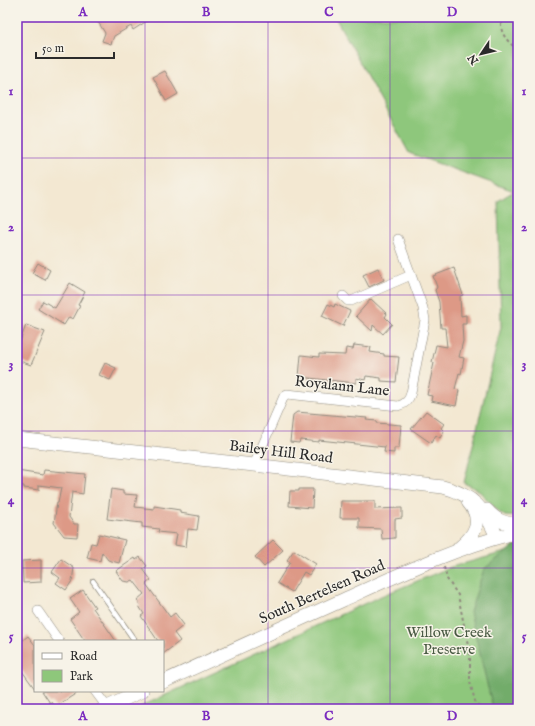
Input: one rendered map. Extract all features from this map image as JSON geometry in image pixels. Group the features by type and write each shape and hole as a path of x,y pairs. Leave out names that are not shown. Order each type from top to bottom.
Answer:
{"main road":[{"name":"Bailey Hill Road","path":"17,439 443,487 457,491 473,500 486,516 497,537"},
{"path":"454,552 470,538 476,522 475,512 457,491"},
{"path":"473,500 481,504 500,521 510,524 518,524"},
{"path":"497,537 518,532"},
{"name":"South Bertelsen Road","path":"164,682 408,570 441,556 497,537"},
{"path":"105,708 140,692"}],"street":[{"name":"Royalann Lane","path":"254,465 286,395 289,394 398,406 409,403 425,320 423,308 398,239"},
{"path":"343,296 351,301 411,275"},
{"path":"38,611 58,640"},
{"path":"96,692 105,708"}],"lane":[{"path":"93,581 134,640"}],"path":[{"path":"502,17 501,25 504,37 518,50"},
{"path":"441,556 447,579 458,595 470,655 470,682 475,701 480,709"}],"green space":[{"path":"335,17 518,17 518,517 505,516 499,512 478,490 464,483 501,327 498,201 514,191 409,153"},
{"path":"515,545 518,545 518,709 493,709 470,612 484,569"},
{"name":"Willow Creek Preserve","path":"513,550 518,709 135,709 381,596 451,567"}],"building":[{"path":"95,17 153,17 133,30 131,26 114,36 111,44 102,41 105,33"},
{"path":"165,71 178,94 166,101 153,77"},
{"path":"38,263 50,270 45,280 32,273"},
{"path":"378,268 384,280 369,287 363,275"},
{"path":"454,268 463,295 460,296 461,316 466,315 466,324 462,324 463,341 459,357 464,358 461,374 459,373 455,389 459,390 456,406 431,401 432,396 427,395 434,363 432,362 436,345 447,347 445,328 441,328 439,302 435,290 437,287 433,276"},
{"path":"70,283 85,292 73,319 69,317 64,325 38,309 43,301 55,308"},
{"path":"371,299 387,314 385,317 392,324 383,334 373,325 372,331 356,316"},
{"path":"328,304 334,307 335,304 350,311 343,326 322,316"},
{"path":"26,325 45,332 31,365 17,360 17,344 19,344"},
{"path":"354,345 371,347 370,352 384,354 384,356 399,357 396,382 381,381 381,378 366,376 365,380 356,378 356,383 299,377 301,355 319,357 319,354 345,355 346,348 353,349"},
{"path":"105,363 116,368 110,380 99,375"},
{"path":"426,411 444,424 441,428 444,431 440,438 436,435 431,443 411,429"},
{"path":"297,412 367,418 366,420 377,421 377,423 401,425 399,448 394,448 394,453 384,452 385,447 357,444 319,440 319,442 300,440 299,443 290,442 293,415"},
{"path":"44,470 85,474 83,494 72,492 69,517 74,524 78,524 77,537 64,536 54,523 61,488 39,485 39,490 24,488 24,486 17,485 17,471 43,475"},
{"path":"111,489 123,491 123,494 137,495 135,507 154,509 154,506 180,510 180,513 199,516 197,530 188,529 186,547 175,545 177,534 158,532 159,529 142,527 142,523 107,519"},
{"path":"299,489 313,489 312,508 289,506 290,491 299,491"},
{"path":"341,501 375,501 375,509 402,508 402,518 395,519 395,538 382,539 381,529 359,528 359,518 340,518"},
{"path":"99,534 125,540 119,563 108,560 102,552 100,561 87,558 91,543 96,544"},
{"path":"273,540 283,550 264,567 255,557"},
{"path":"294,550 316,564 309,575 304,572 292,592 277,583 290,562 287,560"},
{"path":"140,557 147,566 143,569 151,580 146,584 170,617 175,613 184,625 174,633 180,641 164,653 164,640 157,640 141,616 144,614 137,600 144,594 133,580 129,582 123,581 116,571 135,558 136,560"},
{"path":"61,559 74,568 72,581 66,590 56,583 60,578 52,572"},
{"path":"41,560 41,582 23,583 22,561"},
{"path":"83,590 95,607 93,608 115,640 84,640 70,619 79,612 70,599"},
{"path":"17,631 23,640 28,636 34,644 34,688 17,664"},
{"path":"43,692 78,692 55,707 52,702 50,703"}]}
